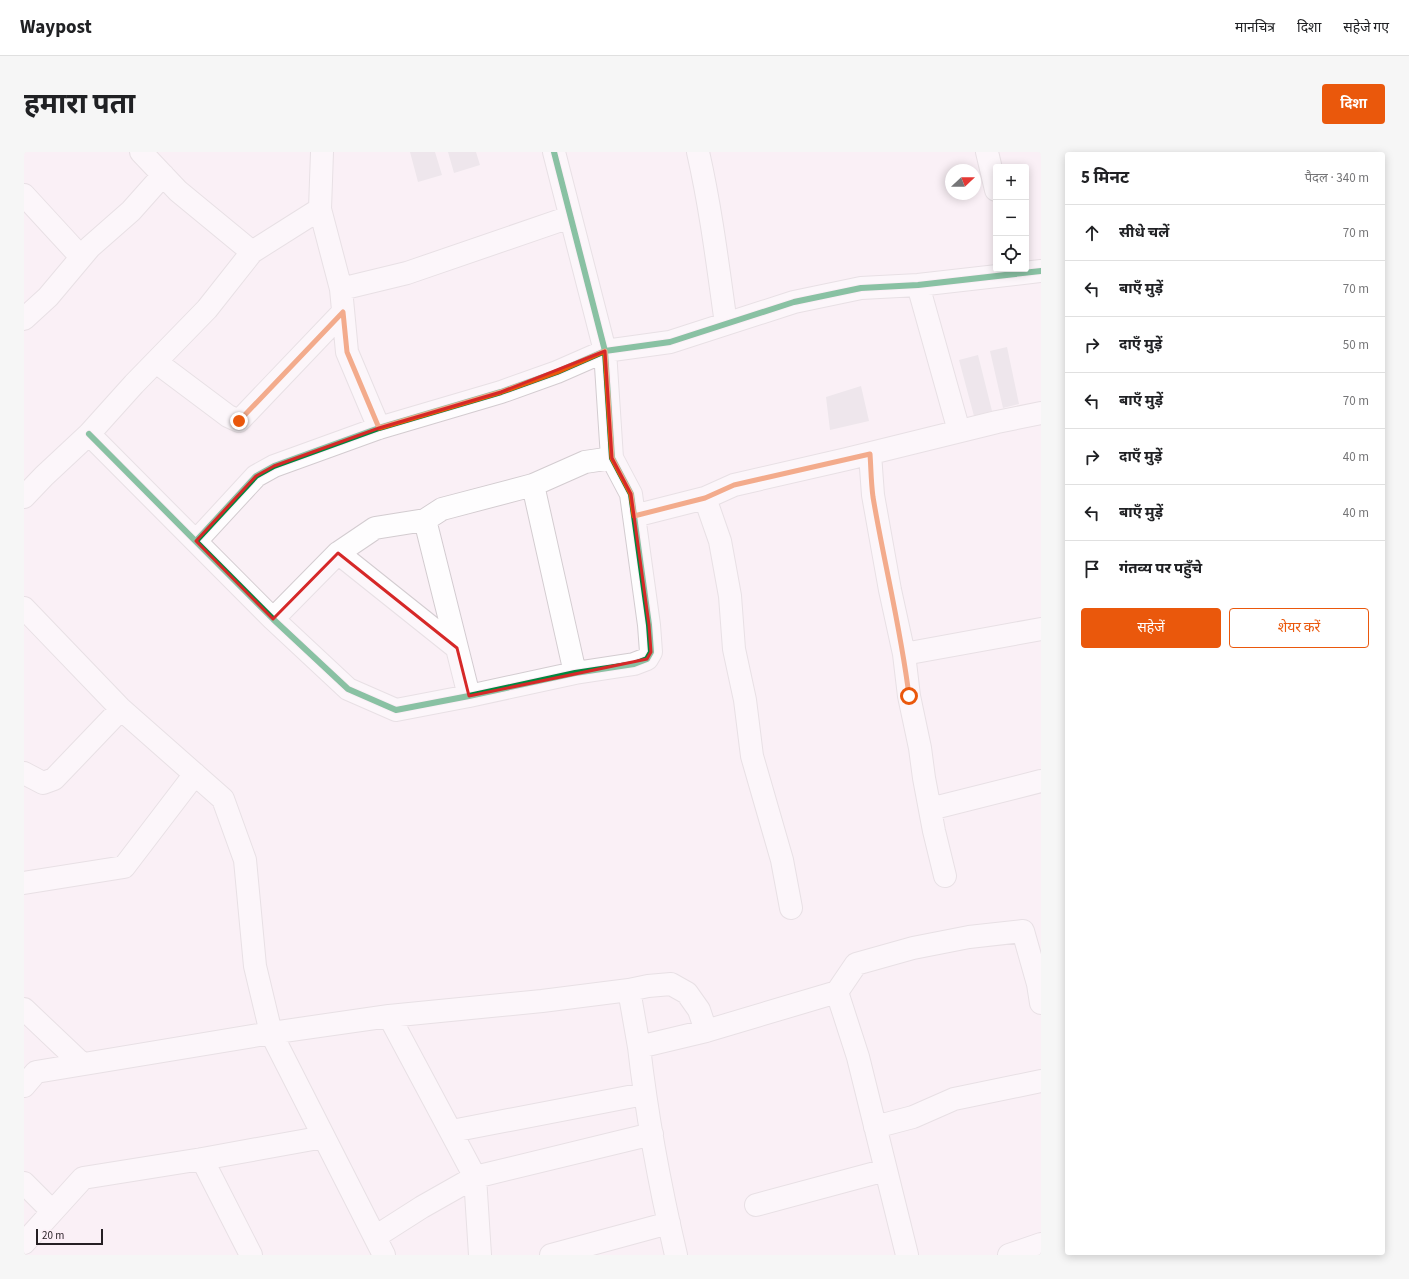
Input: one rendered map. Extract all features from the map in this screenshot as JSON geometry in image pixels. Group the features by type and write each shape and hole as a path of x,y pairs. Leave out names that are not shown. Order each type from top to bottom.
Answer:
{"street":[{"path":"141,152 178,191 252,252"},
{"path":"322,152 320,210 341,289 347,352 379,428"},
{"path":"89,434 273,619 348,689 396,710 575,673 634,664 647,659 651,652 650,625 631,494 612,458 605,351 554,152"},
{"path":"698,152 717,255 726,324"},
{"path":"987,152 993,177"},
{"path":"24,319 48,297 90,247 131,211 163,175"},
{"path":"24,195 81,257"},
{"path":"24,497 89,434 207,309 252,252 320,210"},
{"path":"341,289 408,273 570,217"},
{"path":"1029,271 1041,271"},
{"path":"196,541 256,476 274,466 379,428 501,392 557,372 605,351 670,342 794,302 861,288 918,284 1006,272"},
{"path":"918,284 959,431"},
{"path":"156,362 228,416 239,421 343,312"},
{"path":"634,516 705,498 734,485 1041,413"},
{"path":"870,454 873,495 890,590 904,654 909,696 920,748 924,778 945,876"},
{"path":"273,619 338,553 375,528 425,520 442,509 533,485 585,462 612,458"},
{"path":"533,485 575,673"},
{"path":"705,498 720,541 729,588 734,649 745,700 752,756 782,860 791,908"},
{"path":"425,520 469,696"},
{"path":"338,553 457,648"},
{"path":"24,608 121,709 223,799 245,860 255,966 271,1033 380,1246 422,1207 475,1177 652,1134"},
{"path":"904,654 1041,629"},
{"path":"24,773 43,783 54,779 121,709"},
{"path":"24,883 124,867 195,774"},
{"path":"930,809 1041,781"},
{"path":"639,1047 706,1031 837,992 856,964 914,948 969,937 1023,931 1038,984 1041,1003"},
{"path":"24,1086 36,1072 271,1033 389,1016 542,1001 671,984 687,994 698,1010 706,1031"},
{"path":"629,990 639,1047 644,1094 676,1255"},
{"path":"837,992 858,1056 907,1255"},
{"path":"24,1009 82,1064"},
{"path":"389,1016 452,1131 475,1177 480,1255"},
{"path":"875,1127 913,1117 954,1099 1041,1081"},
{"path":"452,1131 644,1094"},
{"path":"24,1243 83,1178 202,1159 324,1137"},
{"path":"202,1159 251,1255"},
{"path":"756,1205 886,1170"},
{"path":"24,1183 52,1211"},
{"path":"551,1255 669,1223"},
{"path":"1009,1255 1041,1244"}],"highlighted area":[{"path":"605,351 612,458 631,494 649,625 651,652 647,659 469,696 457,648 338,553 273,619 196,541 256,476 274,466 379,428 501,392"}],"building":[{"path":"410,152 435,152 442,175 418,182"},
{"path":"448,152 476,152 480,165 454,173"},
{"path":"1007,347 1019,404 1003,408 990,351"},
{"path":"978,355 992,411 974,416 959,360"},
{"path":"861,386 869,421 830,430 826,397"}],"cycle path":[{"path":"89,434 273,619 348,689 396,710 575,673 634,664 647,659 651,652 649,625 631,494 612,458 605,351 554,152"},
{"path":"196,541 256,476 274,466 379,428 501,392 557,372 605,351 670,342 794,302 861,288 918,285 1041,271"}],"route":[{"path":"239,421 343,312 347,352 379,428 501,392 557,372 605,351 612,458 631,494 634,516 705,498 734,485 870,454 873,495 890,590 904,654 909,696"}]}
